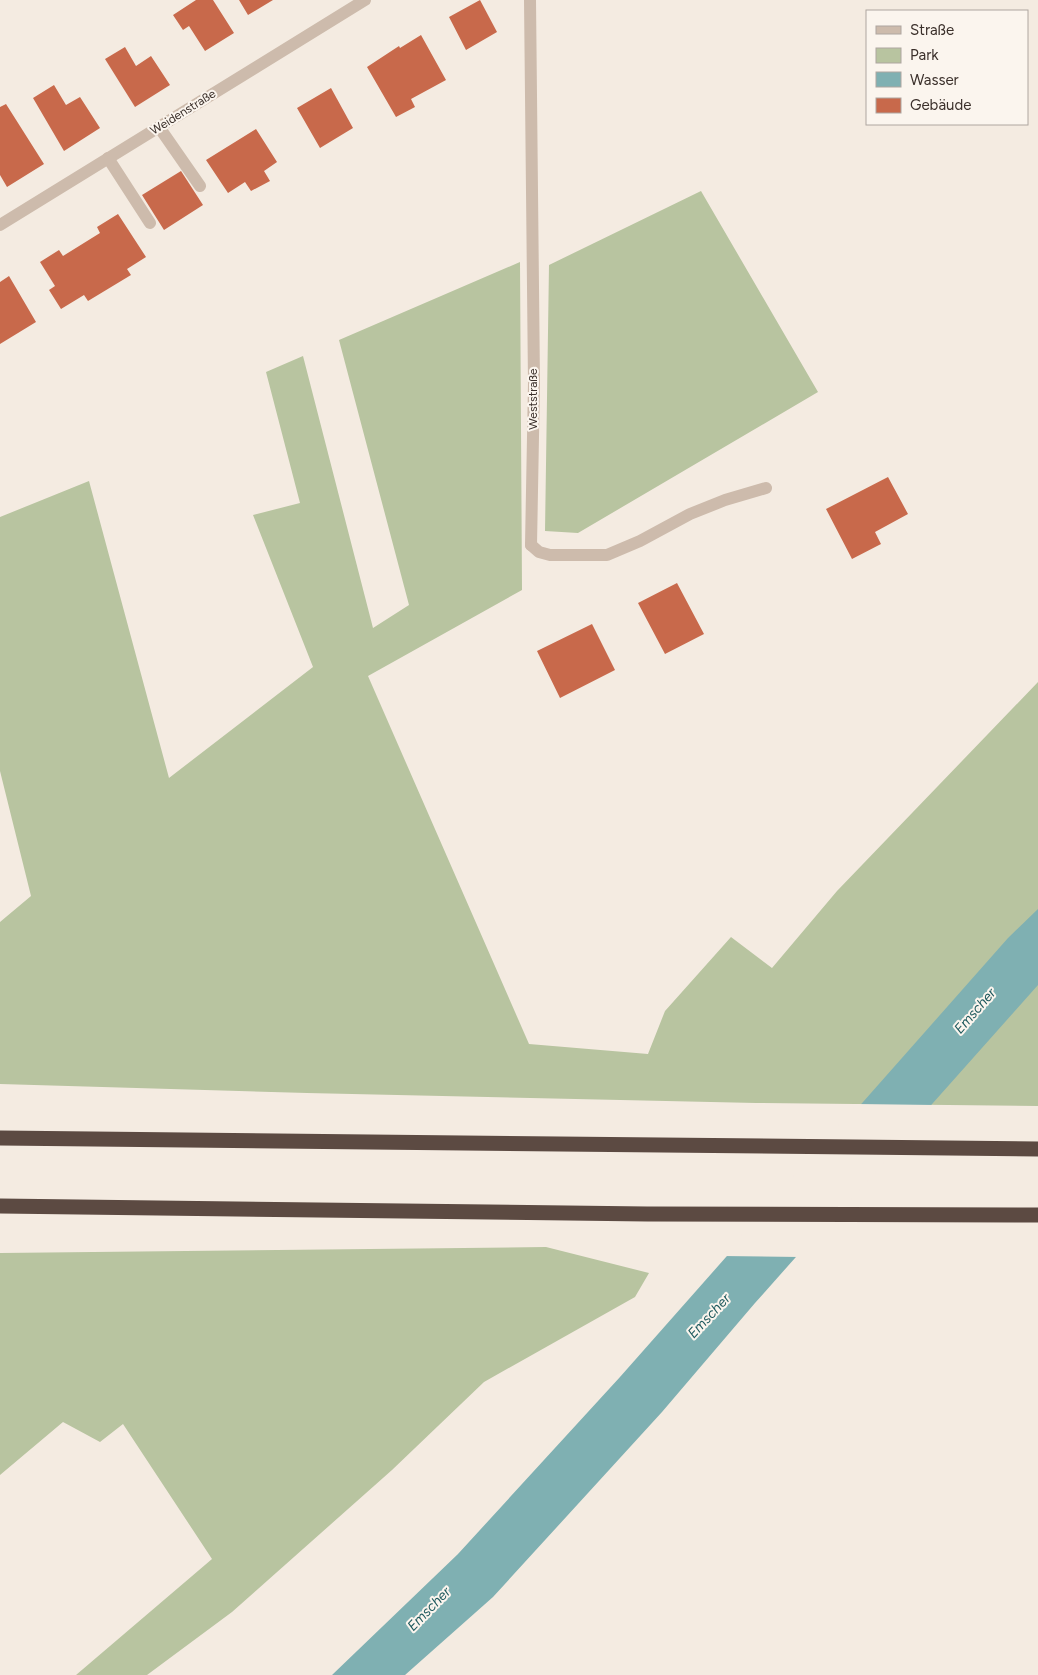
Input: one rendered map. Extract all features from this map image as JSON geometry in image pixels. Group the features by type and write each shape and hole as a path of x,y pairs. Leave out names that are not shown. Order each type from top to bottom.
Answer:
{"highway":[{"path":"0,1138 1038,1149"},
{"path":"0,1206 647,1214 1038,1215"}],"street":[{"name":"Weidenstraße","path":"0,225 365,0"},
{"name":"Weststraße","path":"530,0 534,383 531,544 539,552 550,555 607,555 640,541 690,514 725,500 766,488"},
{"path":"159,127 200,186"},
{"path":"108,158 150,222"}],"green space":[{"path":"701,191 818,392 578,533 545,531 549,265"},
{"path":"520,262 522,590 368,676 529,1044 648,1054 665,1011 731,937 772,968 837,891 1038,682 1038,1106 756,1103 0,1084 0,922 31,896 0,771 0,517 89,481 169,778 313,667 253,515 300,503 266,372 303,356 373,628 409,605 339,340"},
{"path":"546,1247 649,1273 635,1297 484,1382 392,1470 232,1612 147,1675 76,1675 212,1559 123,1424 100,1442 63,1422 0,1475 0,1253"}],"water":[{"name":"Emscher","path":"1038,909 1038,985 755,1303 662,1412 493,1597 405,1675 332,1675 458,1554 620,1377 1008,938"}],"pier":[{"path":"857,1104 935,1105 800,1257 723,1256"}],"building":[{"path":"196,0 213,0 234,33 205,51 189,26 183,30 173,15"},
{"path":"239,0 273,0 248,15"},
{"path":"480,0 497,32 466,50 449,17"},
{"path":"421,35 446,80 411,99 415,107 396,117 367,67 399,46 400,48"},
{"path":"125,47 136,66 151,56 170,85 135,107 105,59"},
{"path":"54,85 66,105 80,97 100,128 64,151 33,98"},
{"path":"331,88 353,128 320,148 297,108"},
{"path":"6,104 44,164 7,187 0,175 0,107"},
{"path":"256,129 277,162 264,171 270,181 251,191 245,182 228,193 206,160"},
{"path":"181,171 203,205 164,230 142,195"},
{"path":"118,214 146,257 127,269 131,275 88,301 84,295 61,309 49,290 55,286 40,262 59,250 63,256 100,233 97,227"},
{"path":"9,276 36,322 0,344 0,282"},
{"path":"888,477 908,514 875,532 881,544 852,559 826,509"},
{"path":"677,583 704,634 665,654 638,603"},
{"path":"592,624 615,670 560,698 537,651"}]}
